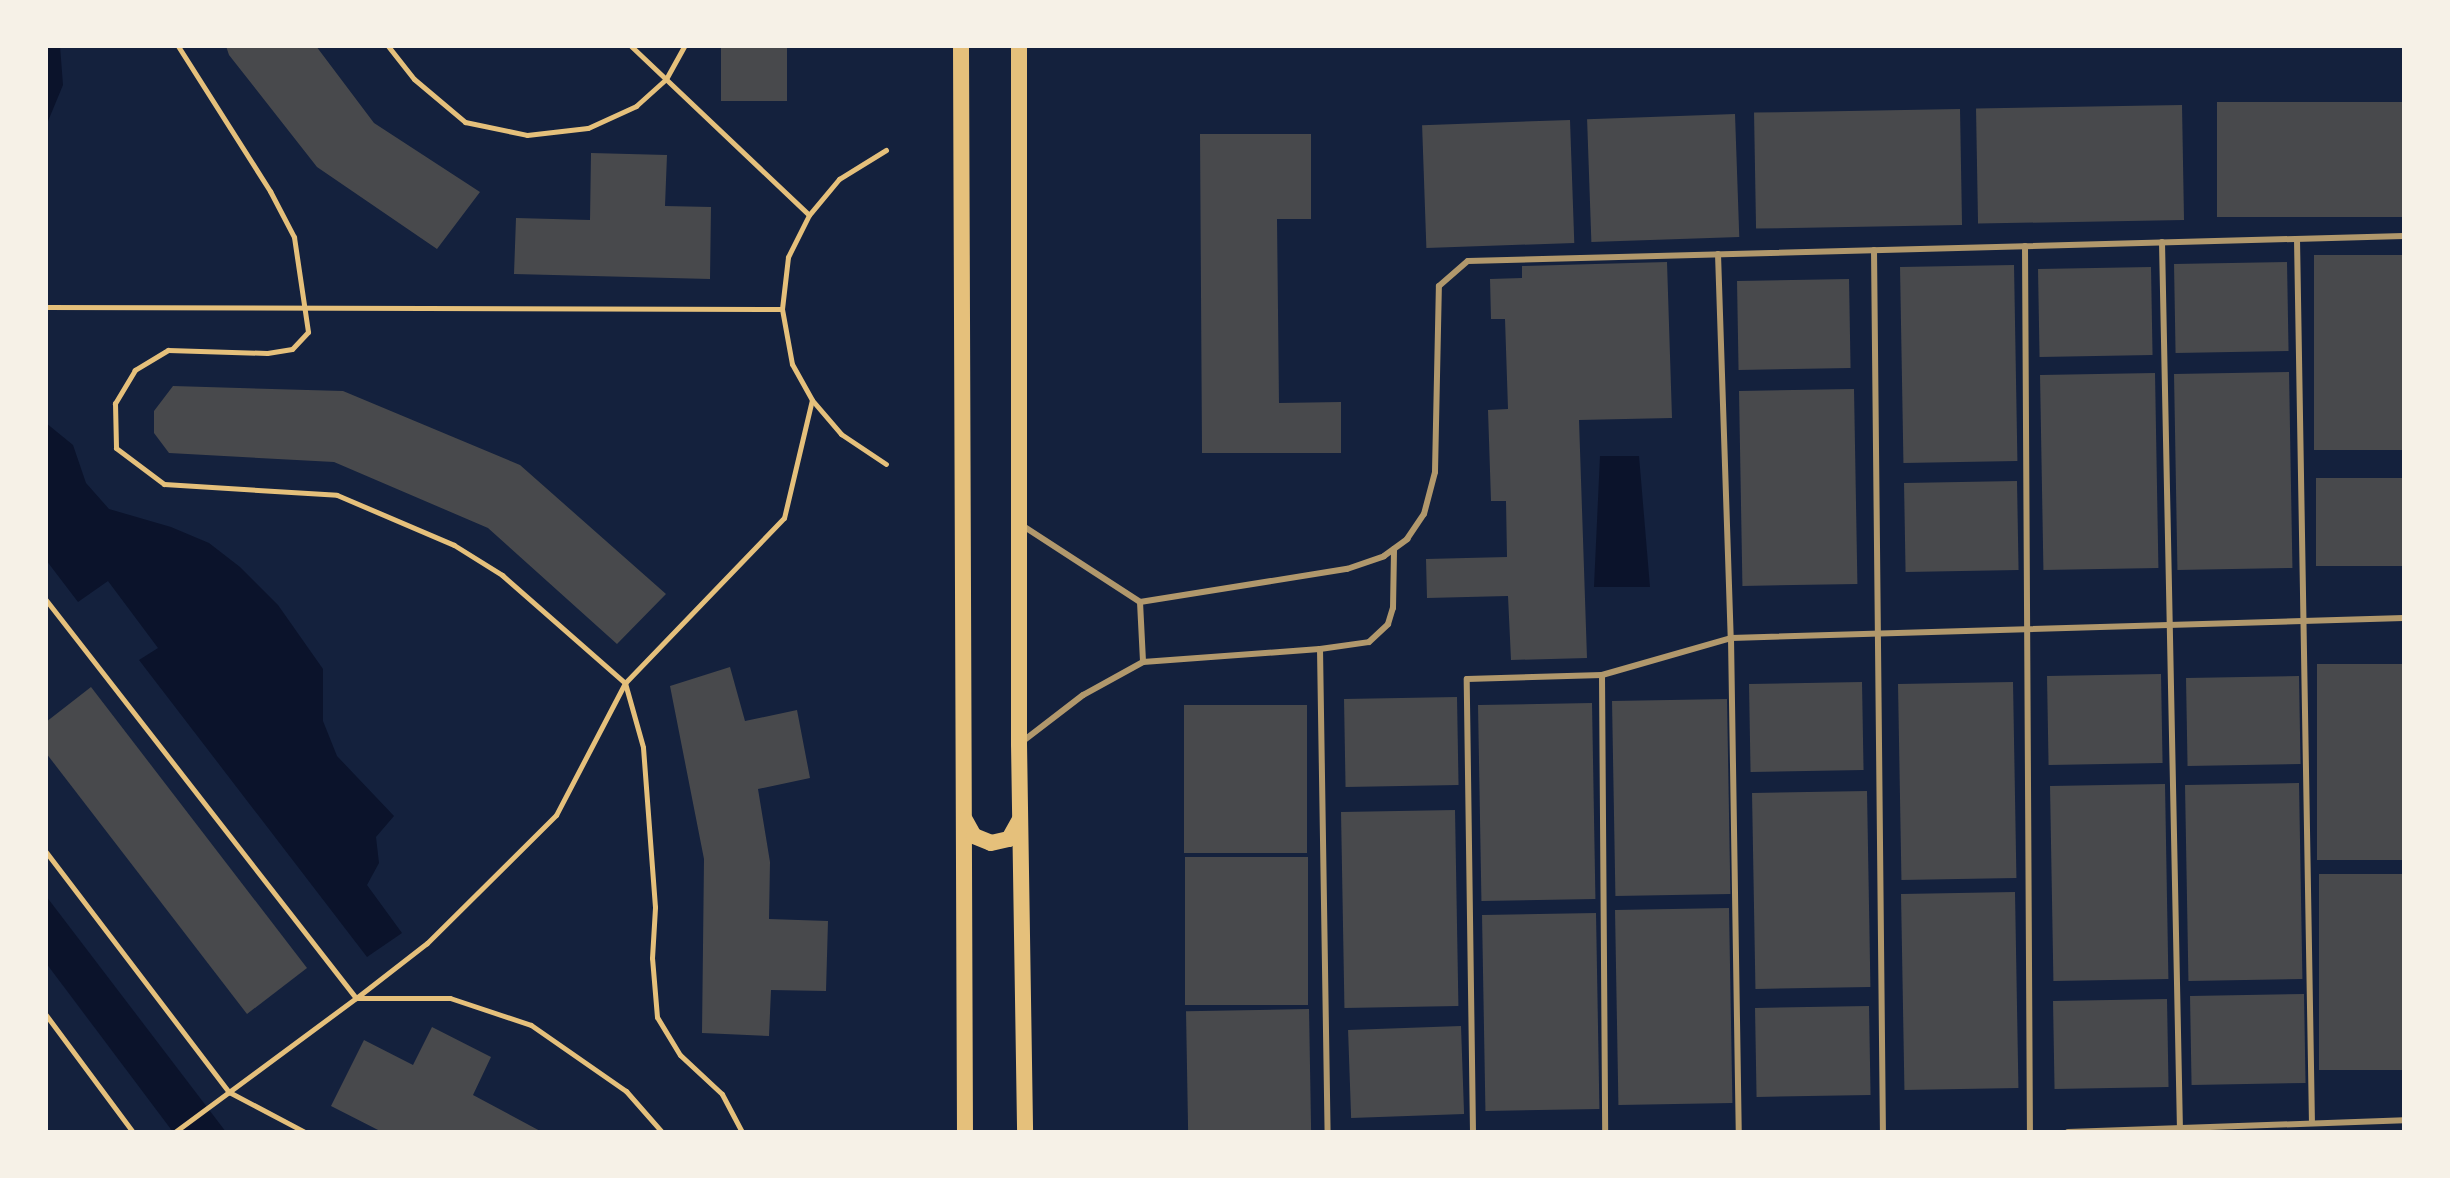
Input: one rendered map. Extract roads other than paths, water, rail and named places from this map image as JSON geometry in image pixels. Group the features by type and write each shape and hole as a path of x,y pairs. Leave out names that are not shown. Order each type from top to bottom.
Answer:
{"main road":[{"path":"961,46 965,1132"},
{"path":"1019,46 1019,744 1025,1132"},
{"path":"964,818 974,836 991,843 1009,839 1020,817"}],"lane":[{"path":"1019,524 1140,602 1347,569 1394,549 1407,539 1424,514 1435,472 1439,286 1468,261 2404,236"},
{"path":"2297,239 2312,1123"},
{"path":"2162,242 2180,1128"},
{"path":"2025,246 2030,1132"},
{"path":"1874,250 1883,1132"},
{"path":"1718,254 1731,638 1739,1132"},
{"path":"1019,744 1083,695 1143,662 1320,649 1369,642 1380,635 1393,608 1394,549"},
{"path":"1140,602 1143,662"},
{"path":"1473,1132 1467,679 1602,675 1731,638 2404,618"},
{"path":"1320,649 1328,1132"},
{"path":"1602,675 1605,1132"},
{"path":"2068,1132 2404,1120"}],"water":[{"path":"46,46 60,46 63,85 46,126"},
{"path":"46,423 73,445 86,483 109,509 171,527 209,543 240,567 278,605 323,669 323,721 337,756 394,816 376,837 379,863 367,885 402,933 367,957 139,660 158,648 108,581 78,602 46,560"},
{"path":"1600,456 1639,456 1650,587 1594,587"},
{"path":"46,896 226,1132 173,1132 46,963"}]}
